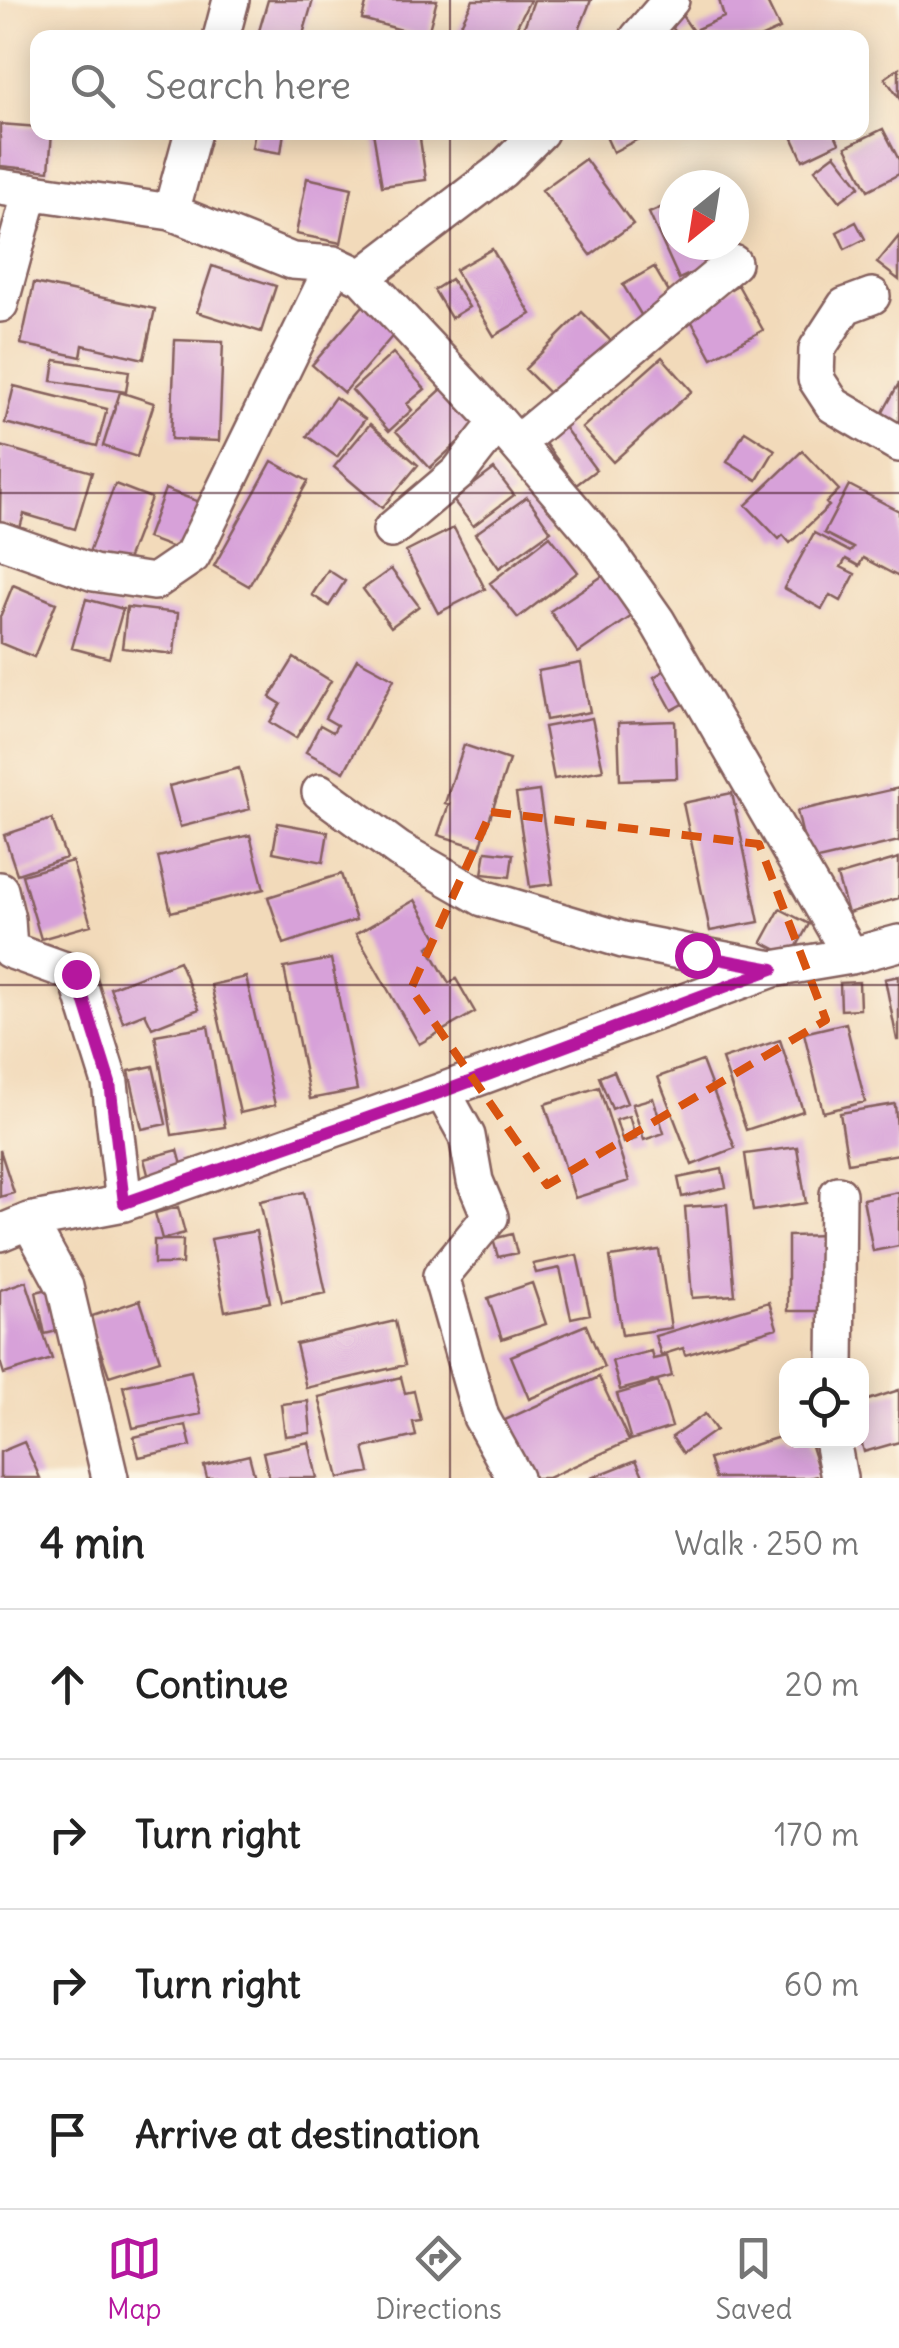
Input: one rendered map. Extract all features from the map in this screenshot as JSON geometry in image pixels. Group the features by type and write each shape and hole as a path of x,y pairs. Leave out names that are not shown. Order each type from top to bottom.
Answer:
{"street":[{"path":"223,30 232,0"},
{"path":"645,30 671,0"},
{"path":"171,212 192,140"},
{"path":"0,540 94,573 154,582 192,556 348,271 502,170 532,140"},
{"path":"0,304 15,189 171,212 292,260 348,271 508,433 605,546 657,621 851,956"},
{"path":"391,530 508,433 733,263"},
{"path":"872,296 845,306 817,350 816,379 833,405 899,444"},
{"path":"320,792 399,850 483,898 623,940 773,969"},
{"path":"0,890 9,950 76,974 110,1083 124,1203"},
{"path":"110,1478 65,1287 14,1227 124,1203 442,1092 773,969 851,956 899,943"},
{"path":"442,1092 467,1136 475,1181 490,1217 442,1276 481,1417 515,1478"},
{"path":"837,1358 838,1194"},
{"path":"833,1448 839,1478"}],"highlighted area":[{"path":"491,812 759,844 826,1020 547,1185 411,989"}],"building":[{"path":"268,0 313,0 304,30 259,30"},
{"path":"367,0 437,0 429,30 402,30 362,19"},
{"path":"473,0 530,0 515,30 458,30"},
{"path":"534,0 591,0 579,30 523,30"},
{"path":"719,0 766,0 780,29 697,30 724,17"},
{"path":"679,11 692,30 674,30 666,19"},
{"path":"899,68 899,98 885,78"},
{"path":"0,124 30,126 30,140 51,140 49,171 0,166"},
{"path":"883,129 899,160 899,174 868,190 846,147 869,140 869,136"},
{"path":"254,140 283,140 281,153 252,148"},
{"path":"374,140 420,140 426,180 382,186"},
{"path":"608,140 636,140 613,152"},
{"path":"794,140 838,140 839,143 803,160"},
{"path":"835,154 860,186 840,201 815,169"},
{"path":"585,159 633,224 591,255 542,190"},
{"path":"307,178 352,188 341,243 296,234"},
{"path":"659,209 659,235 649,213"},
{"path":"856,222 865,239 845,249 837,232"},
{"path":"899,236 899,280 877,263"},
{"path":"492,249 531,314 494,336 455,270"},
{"path":"670,260 715,260 716,262 679,279"},
{"path":"212,266 276,286 261,332 197,312"},
{"path":"654,267 674,301 643,318 623,285"},
{"path":"451,279 469,307 451,318 434,290"},
{"path":"34,283 155,309 144,359 83,345 81,357 21,344"},
{"path":"738,285 763,330 712,358 687,313"},
{"path":"369,299 401,326 344,393 312,365"},
{"path":"582,312 615,345 559,403 525,369"},
{"path":"175,340 223,342 219,441 171,439"},
{"path":"393,353 425,389 407,404 412,410 389,431 352,390"},
{"path":"662,357 692,391 613,462 582,428"},
{"path":"55,360 129,371 126,392 52,381"},
{"path":"899,383 899,438 876,425"},
{"path":"14,386 107,409 97,446 5,423"},
{"path":"444,387 478,424 430,468 396,431"},
{"path":"120,392 154,403 137,457 103,446"},
{"path":"335,397 365,419 337,457 307,436"},
{"path":"561,423 596,470 576,485 541,438"},
{"path":"370,424 418,465 382,508 334,467"},
{"path":"745,431 775,450 757,480 727,462"},
{"path":"1,446 92,472 75,529 24,514 20,528 0,523"},
{"path":"802,451 839,490 826,503 829,506 790,543 783,535 779,539 746,505"},
{"path":"272,461 308,481 249,586 214,566"},
{"path":"494,469 514,495 473,526 453,500"},
{"path":"115,484 151,498 124,568 88,555"},
{"path":"849,485 899,511 899,577 863,558 859,566 846,559 841,567 855,574 841,601 830,595 822,609 784,588 814,533 850,552 853,548 824,533"},
{"path":"165,489 202,503 184,552 147,538"},
{"path":"527,497 551,531 499,568 475,534"},
{"path":"454,528 485,589 438,613 406,552"},
{"path":"550,536 578,572 518,618 490,583"},
{"path":"391,569 419,606 391,627 363,589"},
{"path":"328,570 345,581 329,606 312,595"},
{"path":"607,573 635,614 578,653 550,611"},
{"path":"13,585 56,603 34,657 0,643 0,617"},
{"path":"86,599 123,609 109,658 72,648"},
{"path":"127,607 178,613 174,654 122,648"},
{"path":"294,658 331,681 296,738 270,722 281,704 270,697"},
{"path":"357,659 394,679 344,772 306,752 320,725 333,732 337,725 325,718"},
{"path":"581,663 590,712 546,720 538,671"},
{"path":"669,668 687,702 672,710 654,677"},
{"path":"592,718 603,770 554,779 544,727"},
{"path":"675,721 677,778 620,780 618,723"},
{"path":"464,745 509,760 480,848 438,835"},
{"path":"239,768 250,809 180,827 169,786"},
{"path":"899,788 899,841 809,862 797,811"},
{"path":"539,791 553,884 530,887 516,794"},
{"path":"732,793 759,922 710,931 683,803"},
{"path":"52,819 66,858 17,874 4,835"},
{"path":"278,823 328,832 323,862 273,852"},
{"path":"250,835 264,889 171,912 158,857"},
{"path":"486,851 513,854 510,877 482,874"},
{"path":"899,858 899,898 848,913 837,876"},
{"path":"72,861 91,925 41,939 22,875"},
{"path":"341,874 356,920 284,944 268,897"},
{"path":"415,900 439,941 428,947 449,983 456,979 475,1012 419,1044 356,934"},
{"path":"780,909 809,924 791,957 762,942"},
{"path":"331,959 357,1090 310,1099 284,968"},
{"path":"179,961 199,1009 152,1028 145,1013 123,1022 110,988"},
{"path":"899,976 899,1040 897,1040 885,979"},
{"path":"246,977 275,1105 240,1113 211,985"},
{"path":"859,982 860,1009 841,1010 840,983"},
{"path":"846,1023 865,1102 823,1112 804,1033"},
{"path":"208,1026 225,1127 172,1135 155,1035"},
{"path":"780,1040 803,1111 746,1130 722,1059"},
{"path":"702,1061 735,1148 692,1165 658,1077"},
{"path":"153,1066 166,1124 142,1129 129,1071"},
{"path":"614,1071 627,1103 612,1109 599,1077"},
{"path":"599,1087 629,1181 575,1198 545,1104"},
{"path":"653,1098 664,1133 644,1140 632,1104"},
{"path":"895,1104 899,1154 848,1163 840,1113"},
{"path":"629,1116 636,1139 623,1143 616,1120"},
{"path":"797,1147 806,1203 753,1211 745,1154"},
{"path":"0,1150 14,1193 0,1197"},
{"path":"178,1150 183,1169 149,1178 144,1159"},
{"path":"722,1169 726,1187 682,1197 678,1178"},
{"path":"304,1192 326,1293 282,1302 260,1201"},
{"path":"899,1192 899,1246 873,1251 863,1199"},
{"path":"727,1204 735,1295 692,1298 685,1207"},
{"path":"178,1207 185,1233 162,1239 155,1213"},
{"path":"256,1231 270,1302 225,1311 211,1239"},
{"path":"512,1234 517,1253 498,1257 493,1239"},
{"path":"828,1235 829,1311 788,1311 788,1236"},
{"path":"154,1240 183,1240 182,1264 154,1264"},
{"path":"659,1250 671,1328 622,1335 610,1257"},
{"path":"577,1255 590,1314 571,1318 560,1268 536,1273 533,1264"},
{"path":"26,1281 52,1359 4,1374 0,1361 0,1290"},
{"path":"532,1283 546,1324 502,1339 488,1298"},
{"path":"52,1288 61,1330 45,1334 36,1292"},
{"path":"140,1300 160,1360 109,1376 89,1317"},
{"path":"769,1302 777,1328 685,1355 683,1348 661,1355 655,1336"},
{"path":"395,1321 405,1365 306,1388 296,1344"},
{"path":"586,1325 604,1367 529,1399 511,1356"},
{"path":"651,1351 653,1359 667,1356 672,1376 620,1390 612,1361"},
{"path":"191,1371 201,1414 133,1428 123,1386"},
{"path":"401,1377 405,1393 414,1391 421,1421 413,1422 416,1436 364,1448 370,1472 339,1478 319,1397"},
{"path":"599,1377 629,1441 548,1478 532,1478 505,1420"},
{"path":"658,1382 672,1427 631,1440 617,1394"},
{"path":"899,1390 899,1442 864,1452 863,1448 869,1448 869,1400"},
{"path":"308,1401 311,1433 285,1436 281,1404"},
{"path":"705,1414 716,1430 683,1453 672,1437"},
{"path":"186,1425 191,1446 139,1457 134,1437"},
{"path":"779,1437 779,1448 812,1448 820,1475 715,1478 709,1459"},
{"path":"24,1442 40,1478 0,1478 0,1452"},
{"path":"309,1442 317,1478 269,1478 263,1452"},
{"path":"249,1455 255,1478 207,1478 204,1466"},
{"path":"636,1460 644,1478 591,1478"}],"route":[{"path":"76,974 110,1083 124,1203 442,1092 773,969 697,955"}]}
